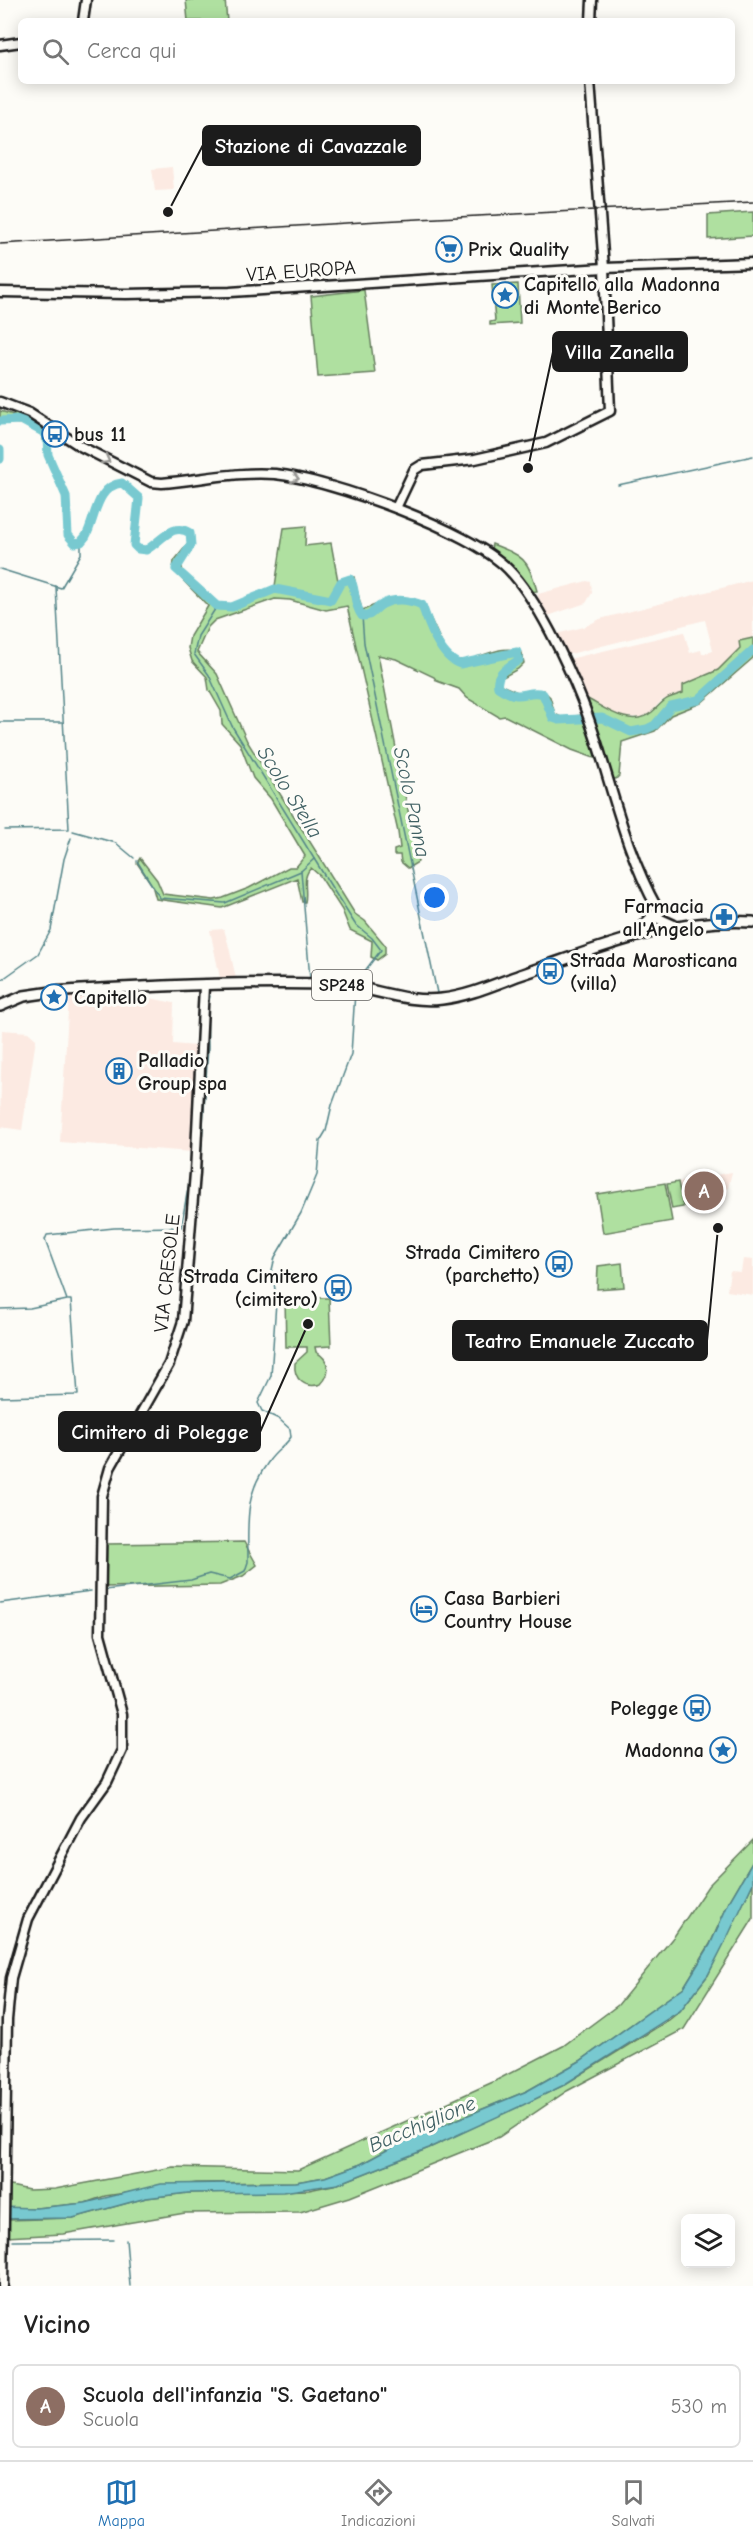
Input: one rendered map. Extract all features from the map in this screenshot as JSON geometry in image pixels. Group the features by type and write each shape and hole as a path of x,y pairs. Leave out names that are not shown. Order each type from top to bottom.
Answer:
{"main road":[{"name":"SP248","path":"0,1006 24,996 44,992 329,984 411,999 441,999 478,990 634,935 654,924 753,922"}],"street":[{"path":"83,18 86,0"},
{"path":"591,18 592,0"},
{"path":"0,45 18,42"},
{"path":"396,508 414,471 422,465 475,459 546,443 610,411 612,405 604,268 590,84"},
{"name":"VIA EUROPA","path":"0,292 219,293 604,268 753,263"},
{"path":"0,402 29,413 80,446 151,482 277,474 396,508 482,548 508,568 541,617 584,705 620,825 652,899 654,924"},
{"name":"VIA CRESOLE","path":"3,2286 7,2020 11,1978 28,1919 81,1818 107,1782 122,1750 122,1714 100,1634 102,1496 114,1460 169,1364 183,1321 196,1161 204,987"}],"shaded area":[{"path":"172,167 174,190 155,191 152,169"},
{"path":"753,580 753,638 739,641 740,648 718,670 703,676 683,693 662,700 649,714 640,717 618,717 586,698 569,659 684,632 690,653 701,650 702,654 713,651 705,620 570,654 565,654 556,634 584,627 600,619"},
{"path":"587,581 591,582 592,593 586,603 545,617 538,603 538,594"},
{"path":"224,929 236,978 220,978 210,930"},
{"path":"69,996 145,997 174,1003 173,1044 196,1046 192,1152 60,1142"},
{"path":"2,1030 28,1032 36,1039 22,1130 0,1127"},
{"path":"732,1172 725,1200 683,1206 679,1182"},
{"path":"743,1259 753,1260 753,1295 727,1291 730,1271 741,1272"}],"green space":[{"path":"186,0 225,0 227,18 188,18"},
{"path":"753,212 753,236 708,239 708,215"},
{"path":"518,284 520,323 490,325 490,322 495,321 492,285"},
{"path":"364,290 375,373 318,377 311,296"},
{"path":"0,411 14,415 15,412 36,424 47,435 44,444 42,437 33,427 14,423 0,424"},
{"path":"306,526 305,546 331,543 338,581 354,577 362,610 401,597 416,600 424,604 444,648 454,659 470,659 505,649 522,653 524,663 501,678 499,684 522,694 543,690 550,697 555,714 561,717 584,715 597,759 572,750 505,716 499,717 467,698 459,689 437,681 434,677 396,659 378,655 418,862 408,868 401,862 400,855 394,855 394,850 400,848 398,832 347,606 326,610 290,600 275,599 215,620 208,627 197,652 217,674 247,741 355,914 365,921 385,945 385,954 377,960 371,957 372,941 350,930 342,910 320,876 311,868 305,880 305,902 302,902 297,878 222,908 156,899 152,885 137,863 140,858 157,880 163,894 214,900 249,888 289,867 296,867 305,856 271,799 253,778 240,744 222,724 221,711 209,690 207,677 192,661 188,648 190,636 208,606 173,570 174,561 190,541 186,533 179,531 177,527 192,531 193,544 181,564 183,571 216,604 236,604 275,586 284,528"},
{"path":"492,544 523,560 531,571 537,591 531,592 511,566 491,549"},
{"path":"753,638 753,658 701,703 671,715 655,731 622,742 619,776 616,779 611,778 586,698 627,718 644,717 665,700 683,693 683,685 718,670 740,648 739,641"},
{"path":"678,1182 683,1207 672,1209 667,1184"},
{"path":"665,1183 672,1221 603,1233 597,1194"},
{"path":"622,1263 624,1287 597,1289 598,1266"},
{"path":"285,1298 329,1298 331,1346 315,1347 316,1352 324,1358 328,1367 327,1375 321,1384 306,1384 296,1374 295,1363 307,1352 307,1347 286,1347"},
{"path":"244,1542 257,1565 243,1576 220,1585 103,1587 106,1544"},
{"path":"753,1840 753,1861 729,1902 710,1944 684,1987 580,2061 527,2091 402,2142 361,2164 325,2177 296,2182 196,2183 105,2196 85,2203 36,2208 6,2208 6,2185 29,2190 55,2189 173,2167 298,2170 493,2082 563,2046 618,2005 675,1935 708,1886"},
{"path":"753,1883 753,1919 684,2029 567,2091 499,2137 350,2197 300,2212 185,2213 63,2234 6,2237 8,2220 73,2218 146,2198 188,2193 309,2190 338,2184 429,2148 562,2086 680,2011 708,1975"}],"water":[{"name":"Bacchiglione","path":"753,1861 753,1883 727,1938 708,1975 680,2011 562,2086 523,2105 429,2148 338,2184 283,2192 188,2193 146,2198 73,2218 0,2219 0,2207 36,2208 85,2203 161,2184 296,2182 325,2177 361,2164 402,2142 527,2091 580,2061 684,1987 710,1945 729,1902"}],"waterway":[{"path":"0,421 21,420 43,432 47,438 48,455 66,496 68,535 75,543 81,542 86,536 102,496 113,485 122,483 139,498 134,545 138,549 146,550 172,531 178,529 190,533 191,545 176,569 217,606 232,607 275,589 331,600 341,582 350,579 362,616 369,615 380,606 397,600 422,605 431,630 446,655 460,664 517,652 519,660 500,674 498,687 518,695 543,694 553,718 559,720 602,718 631,732 647,729 655,725 671,706 698,700 753,650"},
{"path":"0,450 0,459"},
{"path":"618,485 753,456"},
{"path":"0,569 61,588 81,554 81,542"},
{"path":"5,830 69,829 56,587"},
{"name":"Scolo Stella","path":"217,606 198,636 194,654 209,675 232,726 334,891 355,924 372,938 381,950 357,981"},
{"name":"Scolo Panna","path":"362,616 364,643 437,993"},
{"path":"0,722 62,722"},
{"path":"73,831 116,843 134,858"},
{"path":"0,981 38,954 51,930 64,859 71,838"},
{"path":"137,861 160,898 225,903 301,871 314,859"},
{"path":"301,871 310,979"},
{"name":"Scolo Stella","path":"276,1296 272,1270 275,1257 301,1213 317,1175 320,1141 326,1131 332,1105 351,1054 355,992"},
{"path":"200,1174 208,1047 207,1009 210,996"},
{"path":"0,1309 30,1308 67,1300 45,1240 47,1235 114,1228 181,1227 190,1177"},
{"path":"0,1397 78,1395 71,1300 68,1300"},
{"name":"Scolo Stella","path":"105,1590 191,1580 209,1574 230,1579 245,1571 248,1562 249,1509 255,1485 269,1461 291,1437 290,1429 279,1419 262,1411 258,1403 271,1376 276,1302"},
{"name":"Scolo Stella","path":"0,1603 91,1591"},
{"path":"13,2241 113,2240"},
{"path":"126,2240 130,2286"}],"railway":[{"path":"0,244 379,221 753,202"}],"place":[{"name":"Stazione di Cavazzale","path":"168,212"},
{"name":"Prix Quality","path":"449,249"},
{"name":"Capitello alla Madonna di Monte Berico","path":"505,295"},
{"name":"bus 11","path":"55,434"},
{"name":"Villa Zanella","path":"528,468"},
{"name":"Farmacia all'Angelo","path":"724,917"},
{"name":"Strada Marosticana (villa)","path":"550,971"},
{"name":"Capitello","path":"54,997"},
{"name":"Palladio Group spa","path":"119,1071"},
{"name":"Scuola dell'infanzia \"S. Gaetano\"","path":"704,1191"},
{"name":"Teatro Emanuele Zuccato","path":"718,1228"},
{"name":"Strada Cimitero (parchetto)","path":"559,1264"},
{"name":"Strada Cimitero (cimitero)","path":"338,1288"},
{"name":"Cimitero di Polegge","path":"308,1324"},
{"name":"Casa Barbieri Country House","path":"424,1609"},
{"name":"Polegge","path":"697,1708"},
{"name":"Madonna","path":"723,1750"}]}
